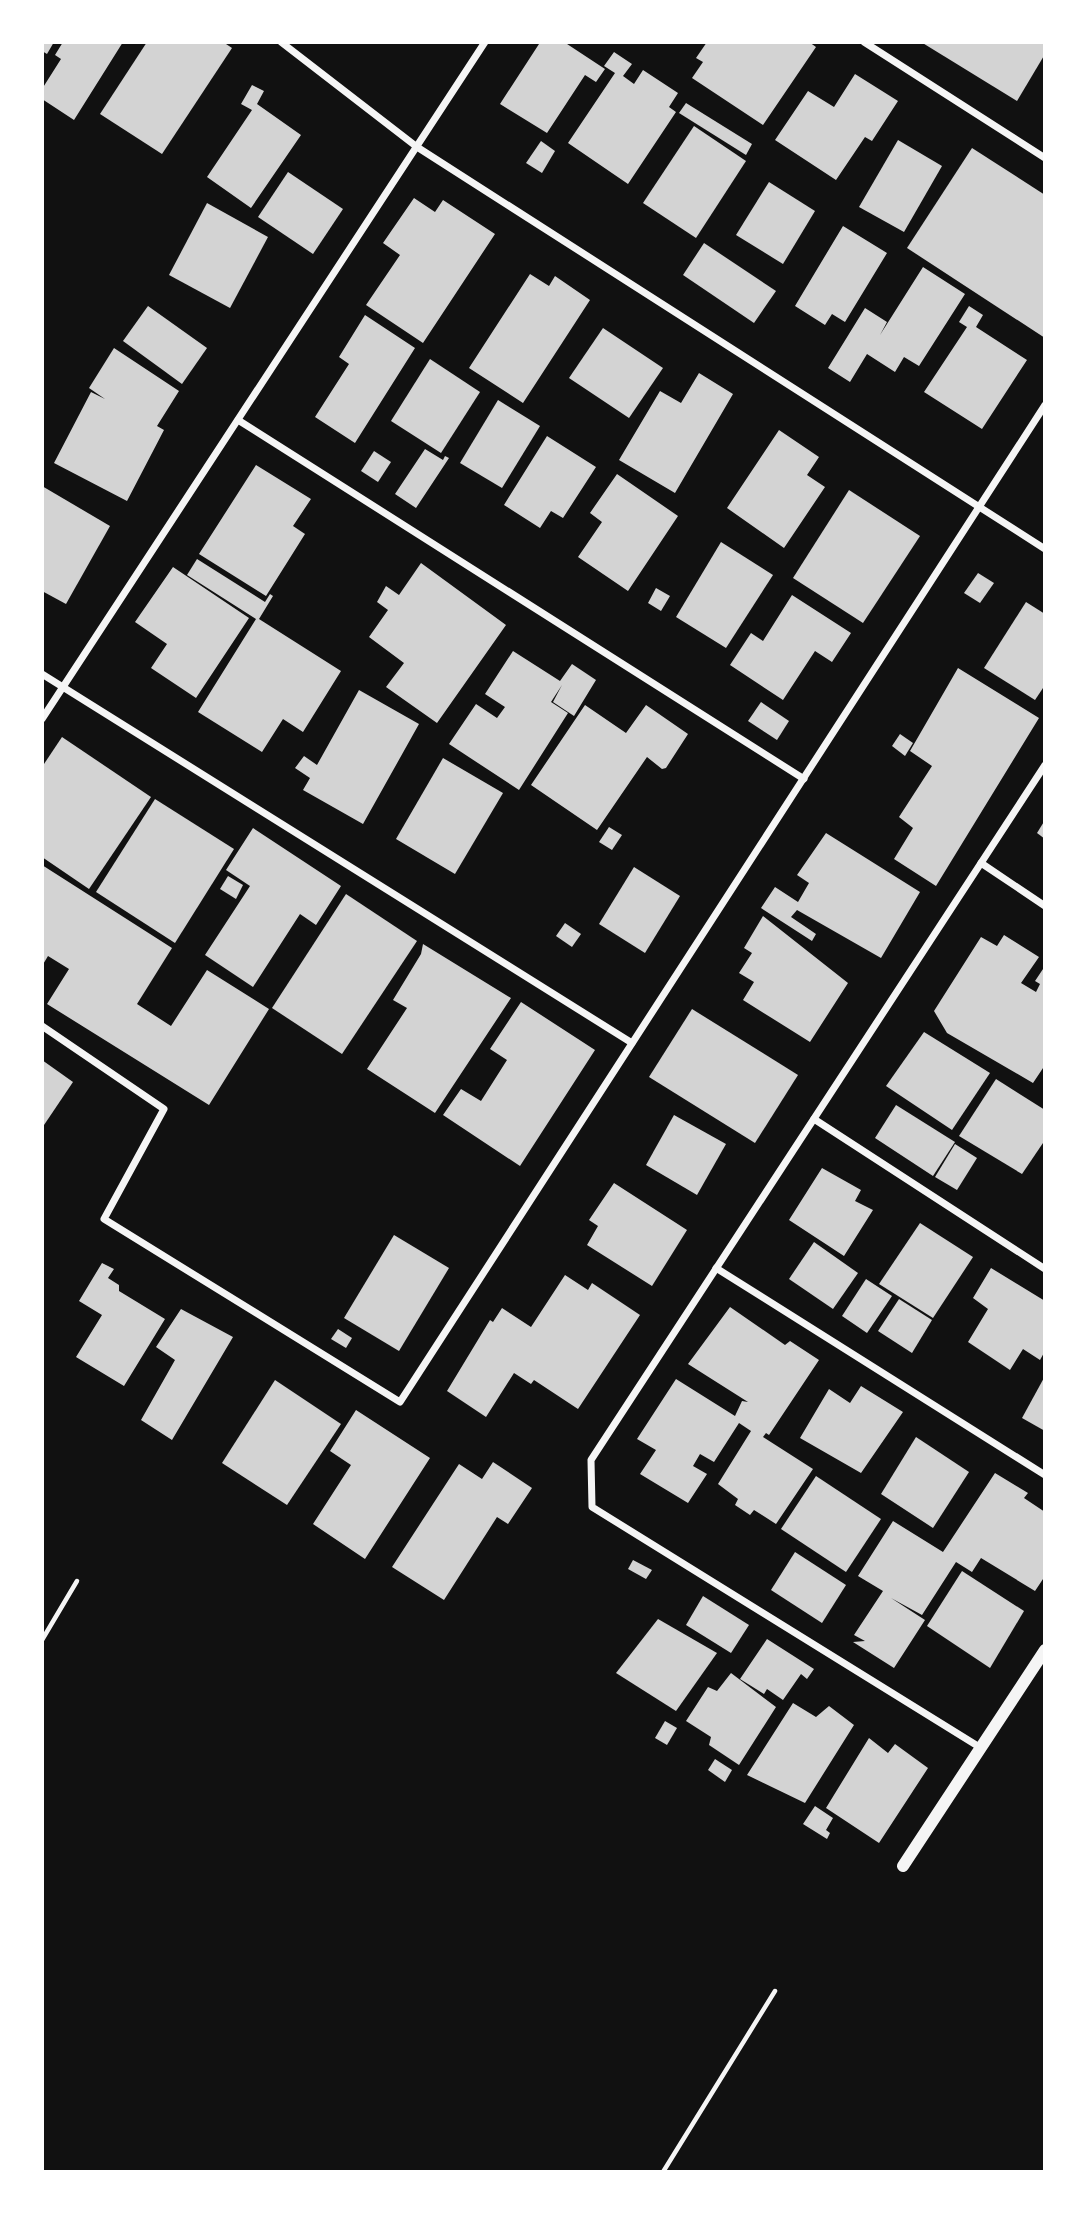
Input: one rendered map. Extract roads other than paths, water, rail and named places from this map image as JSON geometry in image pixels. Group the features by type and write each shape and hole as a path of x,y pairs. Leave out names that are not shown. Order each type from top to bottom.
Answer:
{"street":[{"path":"281,42 417,146 1045,549"},
{"path":"42,719 485,42"},
{"path":"864,42 1045,158"},
{"path":"42,1026 164,1109 104,1219 400,1402 1045,404"},
{"path":"238,420 804,779"},
{"path":"42,674 632,1042"},
{"path":"981,1748 592,1507 591,1460 1045,765"},
{"path":"981,863 1045,906"},
{"path":"814,1119 1045,1269"},
{"path":"716,1268 1045,1475"},
{"path":"903,1866 1045,1650"}]}
